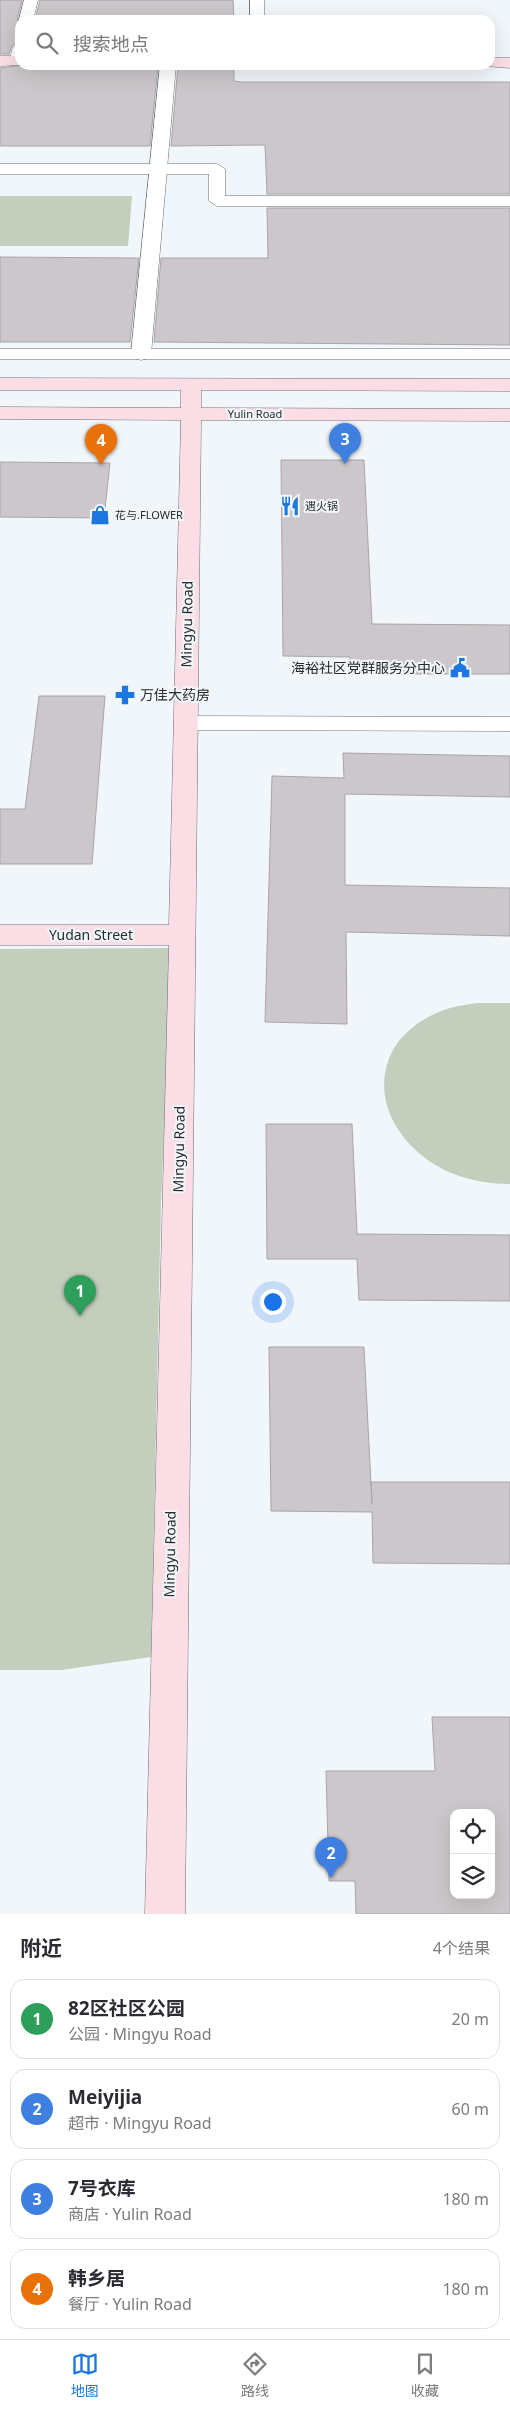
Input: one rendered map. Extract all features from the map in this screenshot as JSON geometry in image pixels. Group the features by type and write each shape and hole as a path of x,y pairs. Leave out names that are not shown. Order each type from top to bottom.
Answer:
{"street":[{"path":"257,0 257,15"},
{"path":"0,61 15,58"},
{"path":"495,63 510,63"},
{"path":"141,354 168,70"},
{"path":"0,384 510,385"},
{"name":"Mingyu Road","path":"165,1914 167,1653 191,384"},
{"name":"Yulin Road","path":"0,413 510,415"},
{"name":"Yudan Street","path":"0,935 182,935"}],"lane":[{"path":"27,15 31,0"},
{"path":"0,169 217,169 217,201 510,201"},
{"path":"0,354 510,354"},
{"path":"185,723 510,724"}],"green space":[{"path":"0,196 132,196 128,246 0,246"},
{"path":"172,948 161,1202 151,1657 61,1670 0,1670 0,949"},
{"path":"477,1003 510,1003 510,1184 482,1182 454,1174 422,1156 398,1128 389,1112 385,1095 384,1077 389,1059 404,1035 435,1013"}],"building":[{"path":"0,0 22,0 18,15 15,15 15,44 12,45 9,54 0,54"},
{"path":"40,0 233,0 234,15 36,15"},
{"path":"15,66 15,70 158,70 150,146 0,146 0,68"},
{"path":"178,70 234,70 234,81 240,82 510,82 510,194 267,194 265,145 171,146"},
{"path":"267,208 510,208 510,345 154,342 161,258 268,258"},
{"path":"0,257 139,258 130,342 0,342"},
{"path":"281,460 364,460 372,624 510,625 510,674 351,674 350,657 283,656"},
{"path":"0,462 110,463 104,518 0,517"},
{"path":"39,696 105,696 92,864 0,864 0,809 25,809"},
{"path":"343,753 510,756 510,797 345,794 345,885 510,888 510,936 346,932 347,1024 265,1022 272,776 344,778"},
{"path":"266,1124 352,1124 357,1234 510,1235 510,1301 359,1300 357,1259 267,1259"},
{"path":"269,1347 364,1347 372,1504 371,1482 510,1482 510,1564 373,1563 372,1512 271,1511"},
{"path":"432,1717 510,1717 510,1914 356,1914 355,1881 329,1881 326,1771 435,1771"}],"place":[{"name":"7号衣库","path":"345,464"},
{"name":"韩乡居","path":"101,465"},
{"name":"遇火锅","path":"290,506"},
{"name":"花与.FLOWER","path":"100,515"},
{"name":"海裕社区党群服务分中心","path":"460,668"},
{"name":"万佳大药房","path":"125,695"},
{"name":"82区社区公园","path":"80,1316"},
{"name":"Meiyijia","path":"331,1878"}]}
